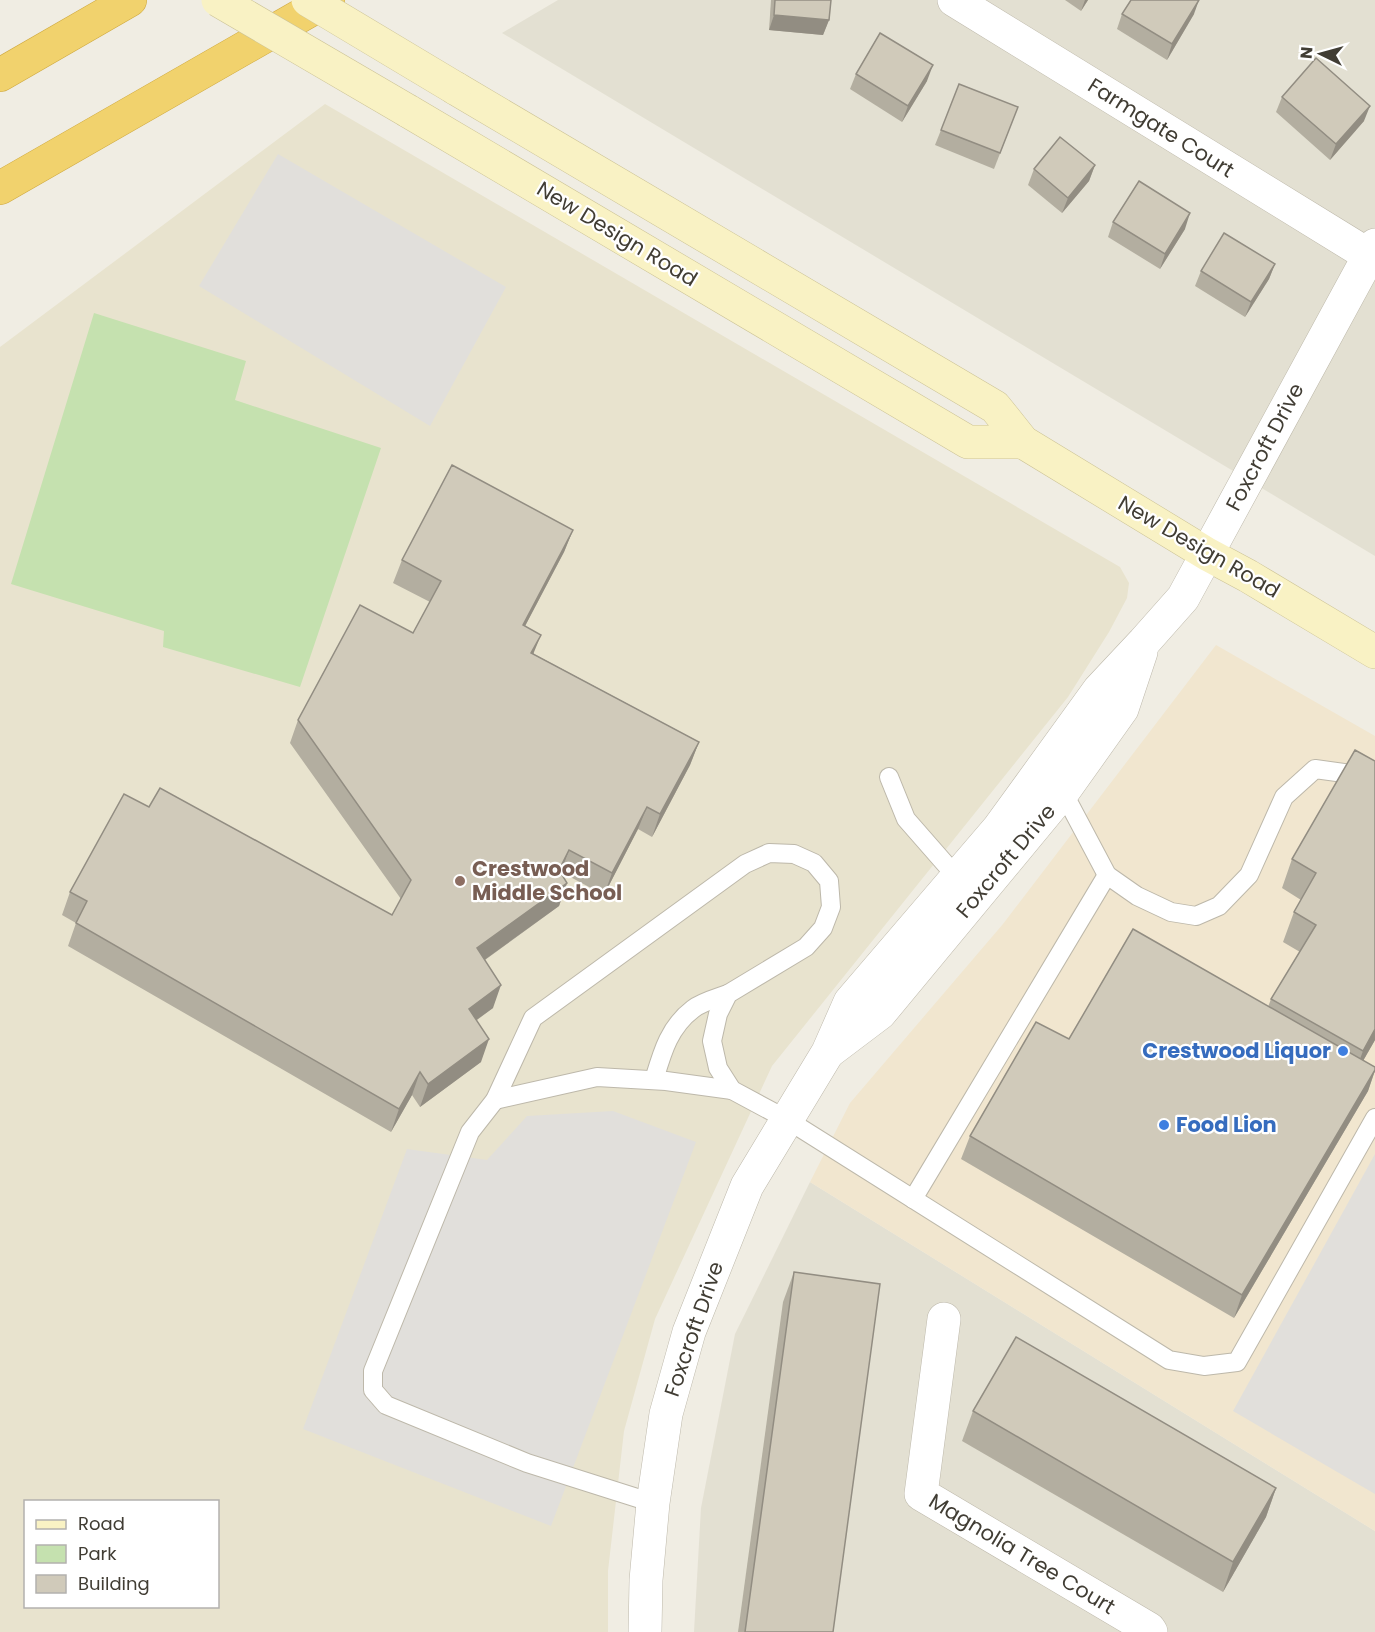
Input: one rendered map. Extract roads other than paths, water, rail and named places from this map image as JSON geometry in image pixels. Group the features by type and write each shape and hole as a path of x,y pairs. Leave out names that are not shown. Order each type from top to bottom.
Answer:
{"highway":[{"path":"0,75 130,0"},
{"path":"0,188 328,0"}],"main road":[{"name":"New Design Road","path":"218,0 968,442 1023,442"},
{"name":"New Design Road","path":"308,0 995,407 1023,442 1207,554 1375,652"}],"street":[{"name":"Farmgate Court","path":"954,0 1373,253"},
{"name":"Foxcroft Drive","path":"645,1632 646,1580 653,1503 666,1414 689,1332 747,1185 828,1052 850,1002 999,828 1099,690 1183,598 1373,253"},
{"name":"Foxcroft Drive","path":"828,1052 880,1013 1063,792 1122,709 1144,642"},
{"name":"Magnolia Tree Court","path":"944,1319 921,1494 1151,1632"}],"lane":[{"path":"1063,792 1107,875 1137,896 1171,912 1196,916 1219,906 1249,875 1284,797 1315,769 1366,776 1375,781"},
{"path":"880,1013 890,981 935,929 956,893 948,867 906,819 889,777"},
{"path":"653,1503 527,1463 386,1405 373,1390 373,1371 470,1132 495,1100 533,1018 745,864 769,853 794,854 814,863 828,881 831,907 823,928 806,947 728,994 694,1008 677,1024 664,1046 654,1080"},
{"path":"914,1199 1107,875"},
{"path":"728,994 718,1014 712,1041 718,1068 732,1090"},
{"path":"495,1100 597,1077 654,1080 732,1090 786,1119 1169,1359 1204,1366 1237,1362 1375,1118"}],"place":[{"name":"Crestwood Middle School","path":"460,881"},
{"name":"Crestwood Liquor","path":"1343,1051"},
{"name":"Food Lion","path":"1164,1125"}]}
